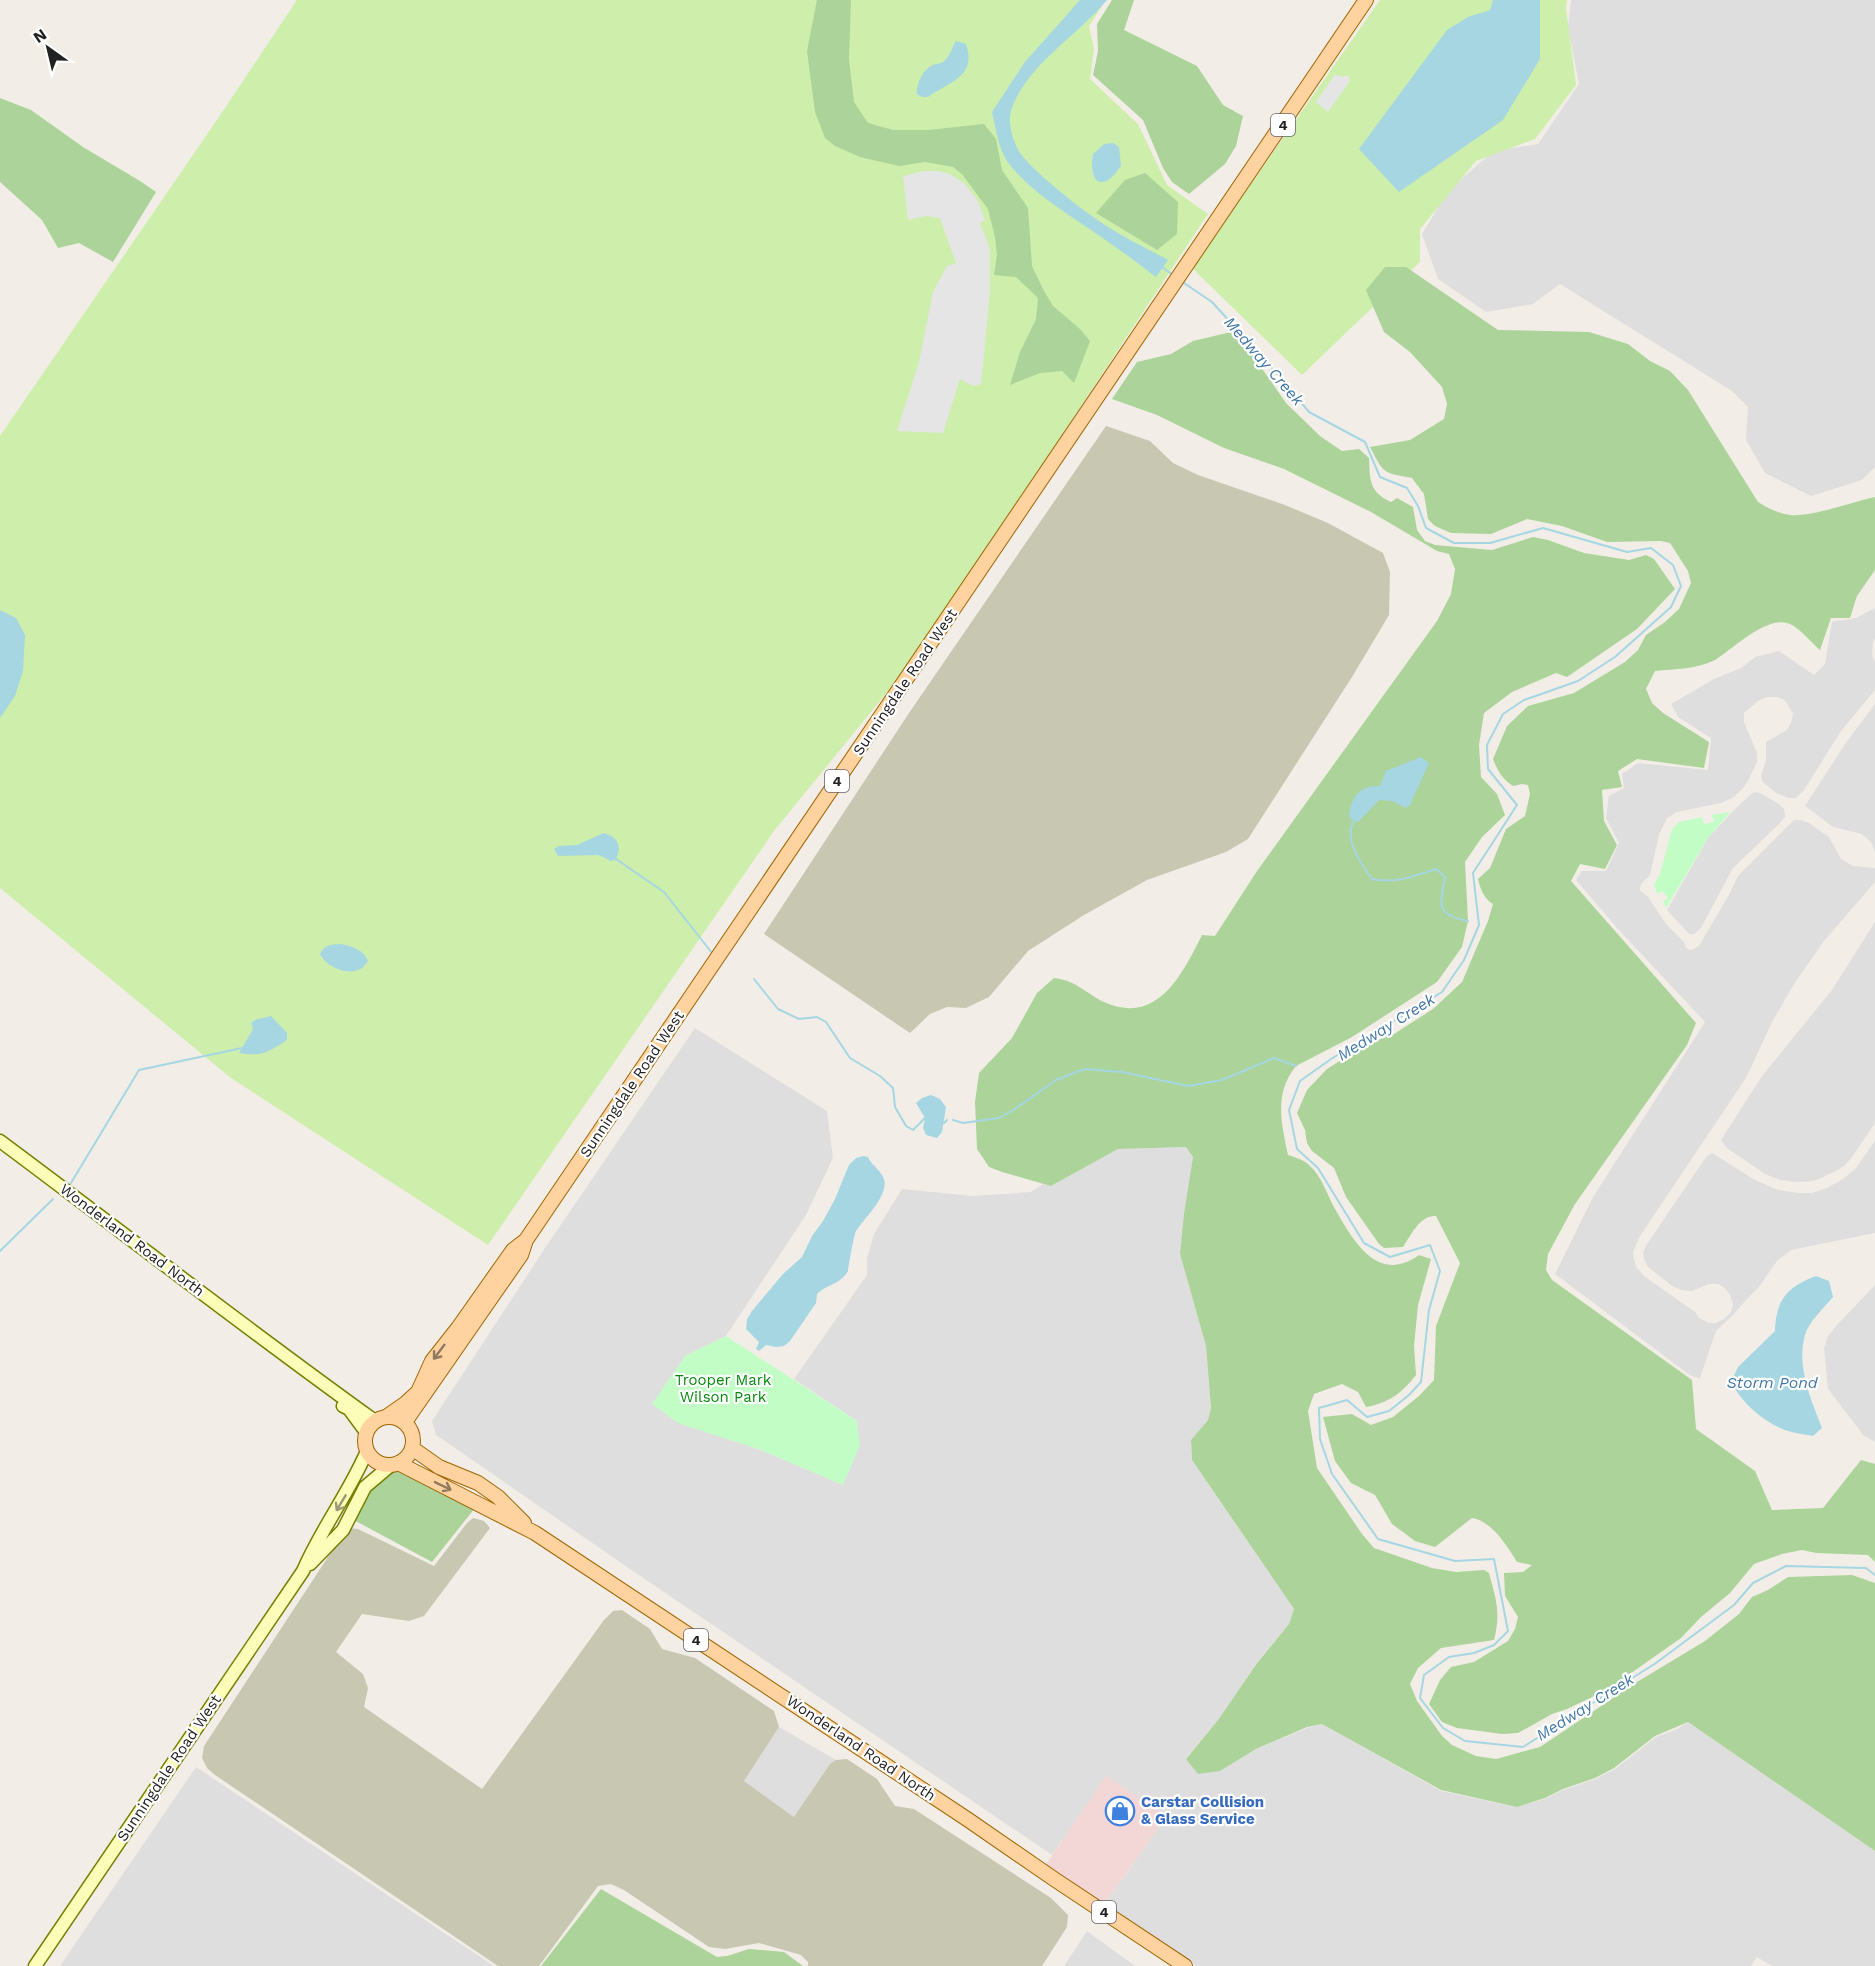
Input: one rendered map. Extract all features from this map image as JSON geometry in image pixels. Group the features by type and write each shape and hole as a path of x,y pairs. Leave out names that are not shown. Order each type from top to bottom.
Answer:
{"main road":[{"name":"Sunningdale Road West","path":"405,1422 487,1306 521,1255 526,1240 1366,0"},
{"name":"Wonderland Road North","path":"0,1141 376,1423"},
{"name":"Sunningdale Road West","path":"376,1423 418,1392 432,1361 513,1250 526,1240"},
{"path":"367,1451 365,1442 376,1423 393,1417 405,1422 412,1434 412,1448 404,1460 395,1464"},
{"name":"Wonderland Road North","path":"412,1448 439,1467 478,1483 498,1497 535,1533"},
{"name":"Sunningdale Road West","path":"303,1571 357,1475 367,1451"},
{"name":"4","path":"367,1451 381,1464 395,1464"},
{"name":"Sunningdale Road West","path":"35,1966 303,1571 343,1530 365,1487 395,1464"},
{"name":"Wonderland Road North","path":"395,1464 535,1533 1185,1966"}],"shaded area":[{"path":"1571,0 1875,0 1875,467 1862,480 1811,496 1765,473 1746,440 1748,407 1732,391 1560,284 1533,304 1486,312 1438,279 1422,234 1448,191 1493,151 1538,144 1579,84 1568,27"},
{"path":"1335,74 1342,77 1348,75 1350,81 1328,112 1316,102"},
{"path":"924,171 950,174 964,183 977,199 985,220 980,223 990,249 990,292 981,384 973,386 960,379 943,433 897,431 919,362 933,292 947,266 956,263 940,218 926,216 908,220 903,176"},
{"path":"1106,426 1150,441 1173,463 1198,475 1285,505 1328,523 1383,553 1390,572 1389,615 1248,839 1226,852 1147,880 1084,915 1028,951 989,997 966,1008 947,1007 930,1014 910,1033 764,934 909,713"},
{"path":"1875,608 1875,639 1872,654 1875,663 1875,690 1841,731 1804,790 1796,798 1788,798 1776,793 1763,782 1761,776 1766,760 1766,742 1787,730 1793,714 1785,700 1777,697 1767,697 1758,701 1744,713 1744,722 1757,753 1757,762 1748,781 1734,797 1721,803 1677,812 1667,818 1659,835 1650,875 1641,884 1640,890 1648,897 1666,924 1684,942 1686,948 1691,950 1699,946 1738,876 1794,820 1809,823 1829,837 1841,859 1853,866 1875,868 1875,882 1824,941 1796,981 1773,1020 1746,1078 1640,1236 1633,1252 1636,1267 1644,1276 1695,1312 1699,1318 1709,1323 1716,1323 1731,1312 1733,1304 1725,1288 1718,1284 1709,1284 1692,1291 1672,1286 1648,1267 1643,1252 1706,1157 1712,1153 1755,1180 1778,1190 1812,1193 1843,1179 1856,1168 1875,1141 1875,1233 1791,1250 1777,1261 1759,1287 1716,1331 1700,1378 1691,1376 1555,1274 1593,1197 1705,1022 1618,929 1576,880 1582,871 1606,871 1619,843 1606,818 1609,796 1624,788 1622,774 1638,763 1708,770 1711,738 1678,717 1671,704 1714,679 1741,668 1755,657 1779,651 1814,675 1825,664 1832,622 1856,618"},
{"path":"1875,704 1875,852 1871,842 1862,834 1833,827 1805,806 1845,744"},
{"path":"1755,792 1779,804 1784,809 1785,817 1733,868 1701,928 1694,934 1689,934 1667,910 1708,838 1733,811"},
{"path":"1875,922 1875,1123 1852,1157 1836,1171 1814,1181 1796,1182 1780,1180 1765,1174 1727,1148 1721,1140 1762,1076 1832,990"},
{"path":"695,1028 827,1111 833,1158 806,1215 726,1336 685,1356 761,1450 842,1484 857,1421 794,1379 867,1275 867,1258 874,1234 902,1189 973,1196 1031,1192 1043,1184 1051,1186 1118,1149 1186,1147 1193,1157 1180,1254 1206,1346 1211,1408 1208,1420 1191,1440 1192,1460 1294,1609 1289,1624 1257,1662 1218,1720 1186,1758 1198,1774 1220,1771 1256,1749 1322,1724 1441,1791 1516,1807 1545,1799 1595,1779 1615,1769 1656,1737 1688,1722 1875,1851 1875,1966 1772,1966 1757,1957 1751,1966 1196,1966 1104,1905 1167,1816 1106,1777 1052,1855 436,1435 432,1421 545,1248"},
{"path":"1875,1285 1875,1442 1864,1436 1828,1389 1824,1348 1828,1336"},
{"path":"473,1518 484,1521 490,1528 424,1616 409,1621 362,1614 336,1652 363,1674 368,1688 364,1707 482,1789 604,1620 613,1611 622,1610 650,1629 662,1649 695,1658 774,1711 779,1727 744,1781 794,1817 830,1764 836,1760 847,1759 877,1779 895,1806 914,1809 1051,1898 1068,1915 1067,1927 1042,1966 808,1966 808,1962 801,1955 759,1943 725,1949 709,1947 624,1890 611,1884 598,1886 539,1966 498,1966 207,1768 202,1758 204,1746 347,1528 358,1529 434,1566"},
{"path":"779,1727 836,1760 794,1817 744,1781"},
{"path":"196,1767 494,1966 60,1966"},
{"path":"1106,1776 1167,1816 1103,1906 1045,1866"},
{"path":"1087,1931 1135,1966 1064,1966"}],"green space":[{"path":"297,0 1106,0 1089,26 1094,49 1090,79 1138,124 1167,185 1208,214 932,637 774,831 488,1245 231,1078 0,888 0,436"},
{"path":"817,0 851,0 849,59 854,102 868,123 893,130 928,130 984,124 996,139 1002,170 1028,208 1032,266 1053,306 1080,329 1090,341 1074,383 1062,371 1040,373 1010,385 1020,352 1036,319 1038,298 1016,277 994,275 997,255 988,209 962,174 953,167 925,162 899,166 860,157 835,146 825,138 815,112 807,51"},
{"path":"1112,0 1134,0 1124,30 1197,66 1223,105 1243,116 1236,146 1225,164 1189,194 1172,182 1163,168 1143,120 1093,75 1098,51 1097,24"},
{"path":"1380,0 1567,0 1566,8 1576,85 1535,139 1476,161 1420,229 1420,262 1302,375 1192,268"},
{"path":"0,98 31,110 83,147 156,192 113,262 79,243 58,248 42,220 0,182"},
{"path":"1145,173 1178,202 1177,234 1157,250 1096,213 1125,180"},
{"path":"1385,267 1406,267 1498,330 1589,332 1628,344 1650,361 1670,371 1688,390 1758,502 1770,509 1790,515 1799,515 1821,512 1875,497 1875,570 1857,596 1850,618 1831,618 1820,650 1792,625 1783,622 1773,623 1763,627 1708,663 1655,671 1646,689 1652,703 1663,713 1709,742 1704,768 1637,759 1618,771 1622,787 1602,790 1604,821 1617,845 1605,869 1580,864 1571,881 1696,1023 1687,1045 1575,1204 1548,1254 1546,1270 1552,1280 1692,1380 1696,1429 1755,1471 1772,1510 1823,1508 1861,1460 1875,1464 1875,1562 1868,1555 1816,1553 1802,1550 1754,1564 1730,1593 1701,1617 1681,1638 1607,1690 1552,1714 1518,1733 1502,1734 1457,1728 1442,1722 1429,1704 1440,1680 1451,1667 1474,1662 1508,1641 1515,1629 1518,1617 1505,1596 1504,1573 1523,1572 1532,1565 1517,1562 1492,1529 1472,1518 1435,1547 1415,1541 1392,1524 1375,1495 1351,1483 1335,1461 1323,1417 1352,1414 1371,1425 1393,1417 1419,1396 1434,1380 1436,1326 1460,1263 1436,1216 1421,1222 1403,1247 1384,1248 1379,1244 1346,1197 1334,1168 1312,1151 1297,1113 1307,1090 1327,1069 1365,1045 1394,1034 1433,1009 1462,982 1493,904 1483,894 1478,879 1490,868 1506,829 1525,816 1530,794 1528,785 1513,786 1506,781 1498,771 1493,759 1507,726 1528,706 1574,693 1625,662 1638,650 1646,635 1679,609 1691,583 1688,571 1670,543 1661,541 1607,542 1562,526 1527,519 1491,534 1451,533 1435,526 1428,519 1424,494 1412,478 1385,471 1370,447 1410,440 1444,419 1447,404 1442,387 1410,352 1384,332 1366,290"},
{"path":"1231,332 1249,350 1286,403 1320,436 1342,451 1359,449 1369,458 1372,484 1378,494 1391,502 1397,498 1413,507 1417,530 1425,541 1435,545 1492,550 1533,537 1584,553 1629,560 1646,555 1654,559 1675,589 1637,629 1567,677 1556,673 1512,692 1484,713 1479,745 1481,777 1497,794 1505,815 1482,837 1465,862 1468,921 1462,947 1437,982 1352,1037 1296,1066 1284,1087 1281,1108 1288,1155 1305,1162 1314,1169 1332,1204 1358,1245 1379,1262 1391,1265 1404,1263 1419,1255 1431,1259 1418,1305 1414,1346 1416,1375 1394,1396 1382,1403 1366,1407 1358,1392 1342,1384 1314,1394 1308,1411 1317,1468 1374,1548 1432,1568 1456,1572 1484,1570 1489,1573 1496,1599 1494,1640 1441,1648 1418,1668 1410,1684 1417,1701 1442,1736 1452,1745 1476,1756 1496,1759 1540,1747 1637,1682 1705,1641 1739,1614 1752,1597 1788,1577 1852,1575 1875,1583 1875,1851 1688,1722 1655,1736 1614,1768 1595,1778 1517,1807 1441,1790 1322,1724 1307,1727 1256,1749 1220,1771 1198,1774 1186,1759 1289,1624 1294,1609 1192,1460 1191,1440 1208,1420 1211,1408 1206,1346 1180,1254 1193,1157 1186,1147 1118,1149 1051,1186 989,1167 977,1149 975,1102 979,1073 1012,1038 1037,993 1054,978 1070,982 1104,1002 1123,1008 1139,1007 1153,1002 1165,992 1186,966 1202,935 1215,936 1257,871 1437,621 1451,594 1455,569 1449,554 1437,551 1371,512 1284,469 1224,448 1157,415 1112,399 1137,362 1171,354 1193,341"},
{"path":"1730,812 1708,838 1666,908 1663,902 1668,898 1662,891 1657,894 1654,885 1660,874 1672,829 1679,822 1702,817 1704,824 1714,822 1712,815"},
{"name":"Trooper Mark Wilson Park","path":"726,1336 857,1421 860,1446 843,1485 761,1450 678,1423 652,1404 685,1356"},
{"path":"393,1457 406,1458 475,1508 432,1562 350,1518"},
{"path":"601,1889 717,1957 749,1949 784,1952 803,1966 541,1966"}],"water":[{"path":"1080,0 1107,0 1043,62 1021,89 1011,111 1012,136 1020,153 1036,171 1087,213 1168,260 1156,277 1039,194 1007,161 999,144 992,112 1025,62"},
{"path":"1493,0 1540,0 1540,59 1503,120 1399,192 1359,149 1447,30 1468,17 1490,10"},
{"path":"956,41 966,44 968,64 965,71 953,82 928,97 917,94 923,73 929,67 945,61"},
{"path":"1113,143 1119,147 1121,166 1108,180 1098,181 1093,172 1093,154 1104,144"},
{"path":"0,610 16,618 25,635 23,671 15,696 0,718"},
{"path":"1421,757 1429,763 1410,805 1406,808 1392,801 1379,800 1358,822 1349,817 1354,798 1361,790 1380,786 1386,771"},
{"path":"604,833 613,837 618,843 619,850 616,859 610,860 598,855 558,856 554,849 559,846 577,845"},
{"path":"341,944 363,954 368,961 363,968 357,971 345,971 332,967 323,959 320,954 326,947"},
{"path":"271,1016 287,1033 287,1040 264,1052 239,1053 253,1029 251,1023"},
{"path":"931,1095 940,1099 946,1107 942,1132 937,1138 926,1135 923,1128 925,1118 916,1103"},
{"path":"868,1157 880,1172 885,1186 875,1206 856,1231 848,1271 837,1282 817,1294 816,1303 790,1341 784,1346 766,1345 759,1351 756,1349 759,1342 746,1329 747,1319 783,1274 802,1257 835,1199 849,1165 856,1158"},
{"name":"Storm Pond","path":"1816,1276 1829,1281 1833,1297 1810,1325 1803,1347 1802,1359 1806,1383 1822,1428 1813,1436 1788,1431 1761,1417 1747,1404 1731,1382 1738,1367 1775,1331 1778,1311 1785,1296 1798,1285"}],"waterway":[{"name":"Medway Creek","path":"1162,267 1174,276"},
{"name":"Medway Creek","path":"1181,281 1212,302 1309,412 1365,442 1380,477 1407,488 1418,506 1426,528 1454,543 1490,543 1543,528 1627,552 1651,548 1673,565 1681,586 1671,607 1615,657 1578,681 1524,700 1503,714 1487,745 1488,769 1517,805 1473,873 1479,925 1464,960 1442,992 1331,1059 1300,1081 1289,1110 1297,1149 1318,1168 1364,1243 1390,1257 1430,1245 1440,1271 1429,1310 1421,1382 1389,1411 1367,1417 1347,1400 1319,1408 1320,1439 1332,1474 1378,1539 1455,1561 1494,1559 1508,1631 1494,1645 1474,1653 1449,1657 1424,1675 1420,1698 1443,1728 1465,1741 1523,1747 1656,1663 1734,1605 1753,1583 1786,1566 1866,1568 1875,1575"},
{"path":"1354,821 1351,828 1352,844 1372,879 1397,880 1436,869 1445,877 1441,902 1445,912 1457,919 1468,921"},
{"path":"610,860 616,859 664,892 712,953"},
{"path":"754,979 778,1009 799,1019 817,1017 826,1022 850,1058 880,1076 893,1088 895,1107 906,1126 913,1130 925,1118"},
{"path":"71,1183 139,1070 242,1048"},
{"path":"953,1120 963,1123 999,1118 1056,1080 1085,1069 1122,1072 1188,1086 1222,1080 1274,1058 1296,1066"},
{"path":"944,1123 947,1120"},
{"path":"0,1251 53,1199"}],"place":[{"name":"Carstar Collision & Glass Service","path":"1120,1811"}]}
